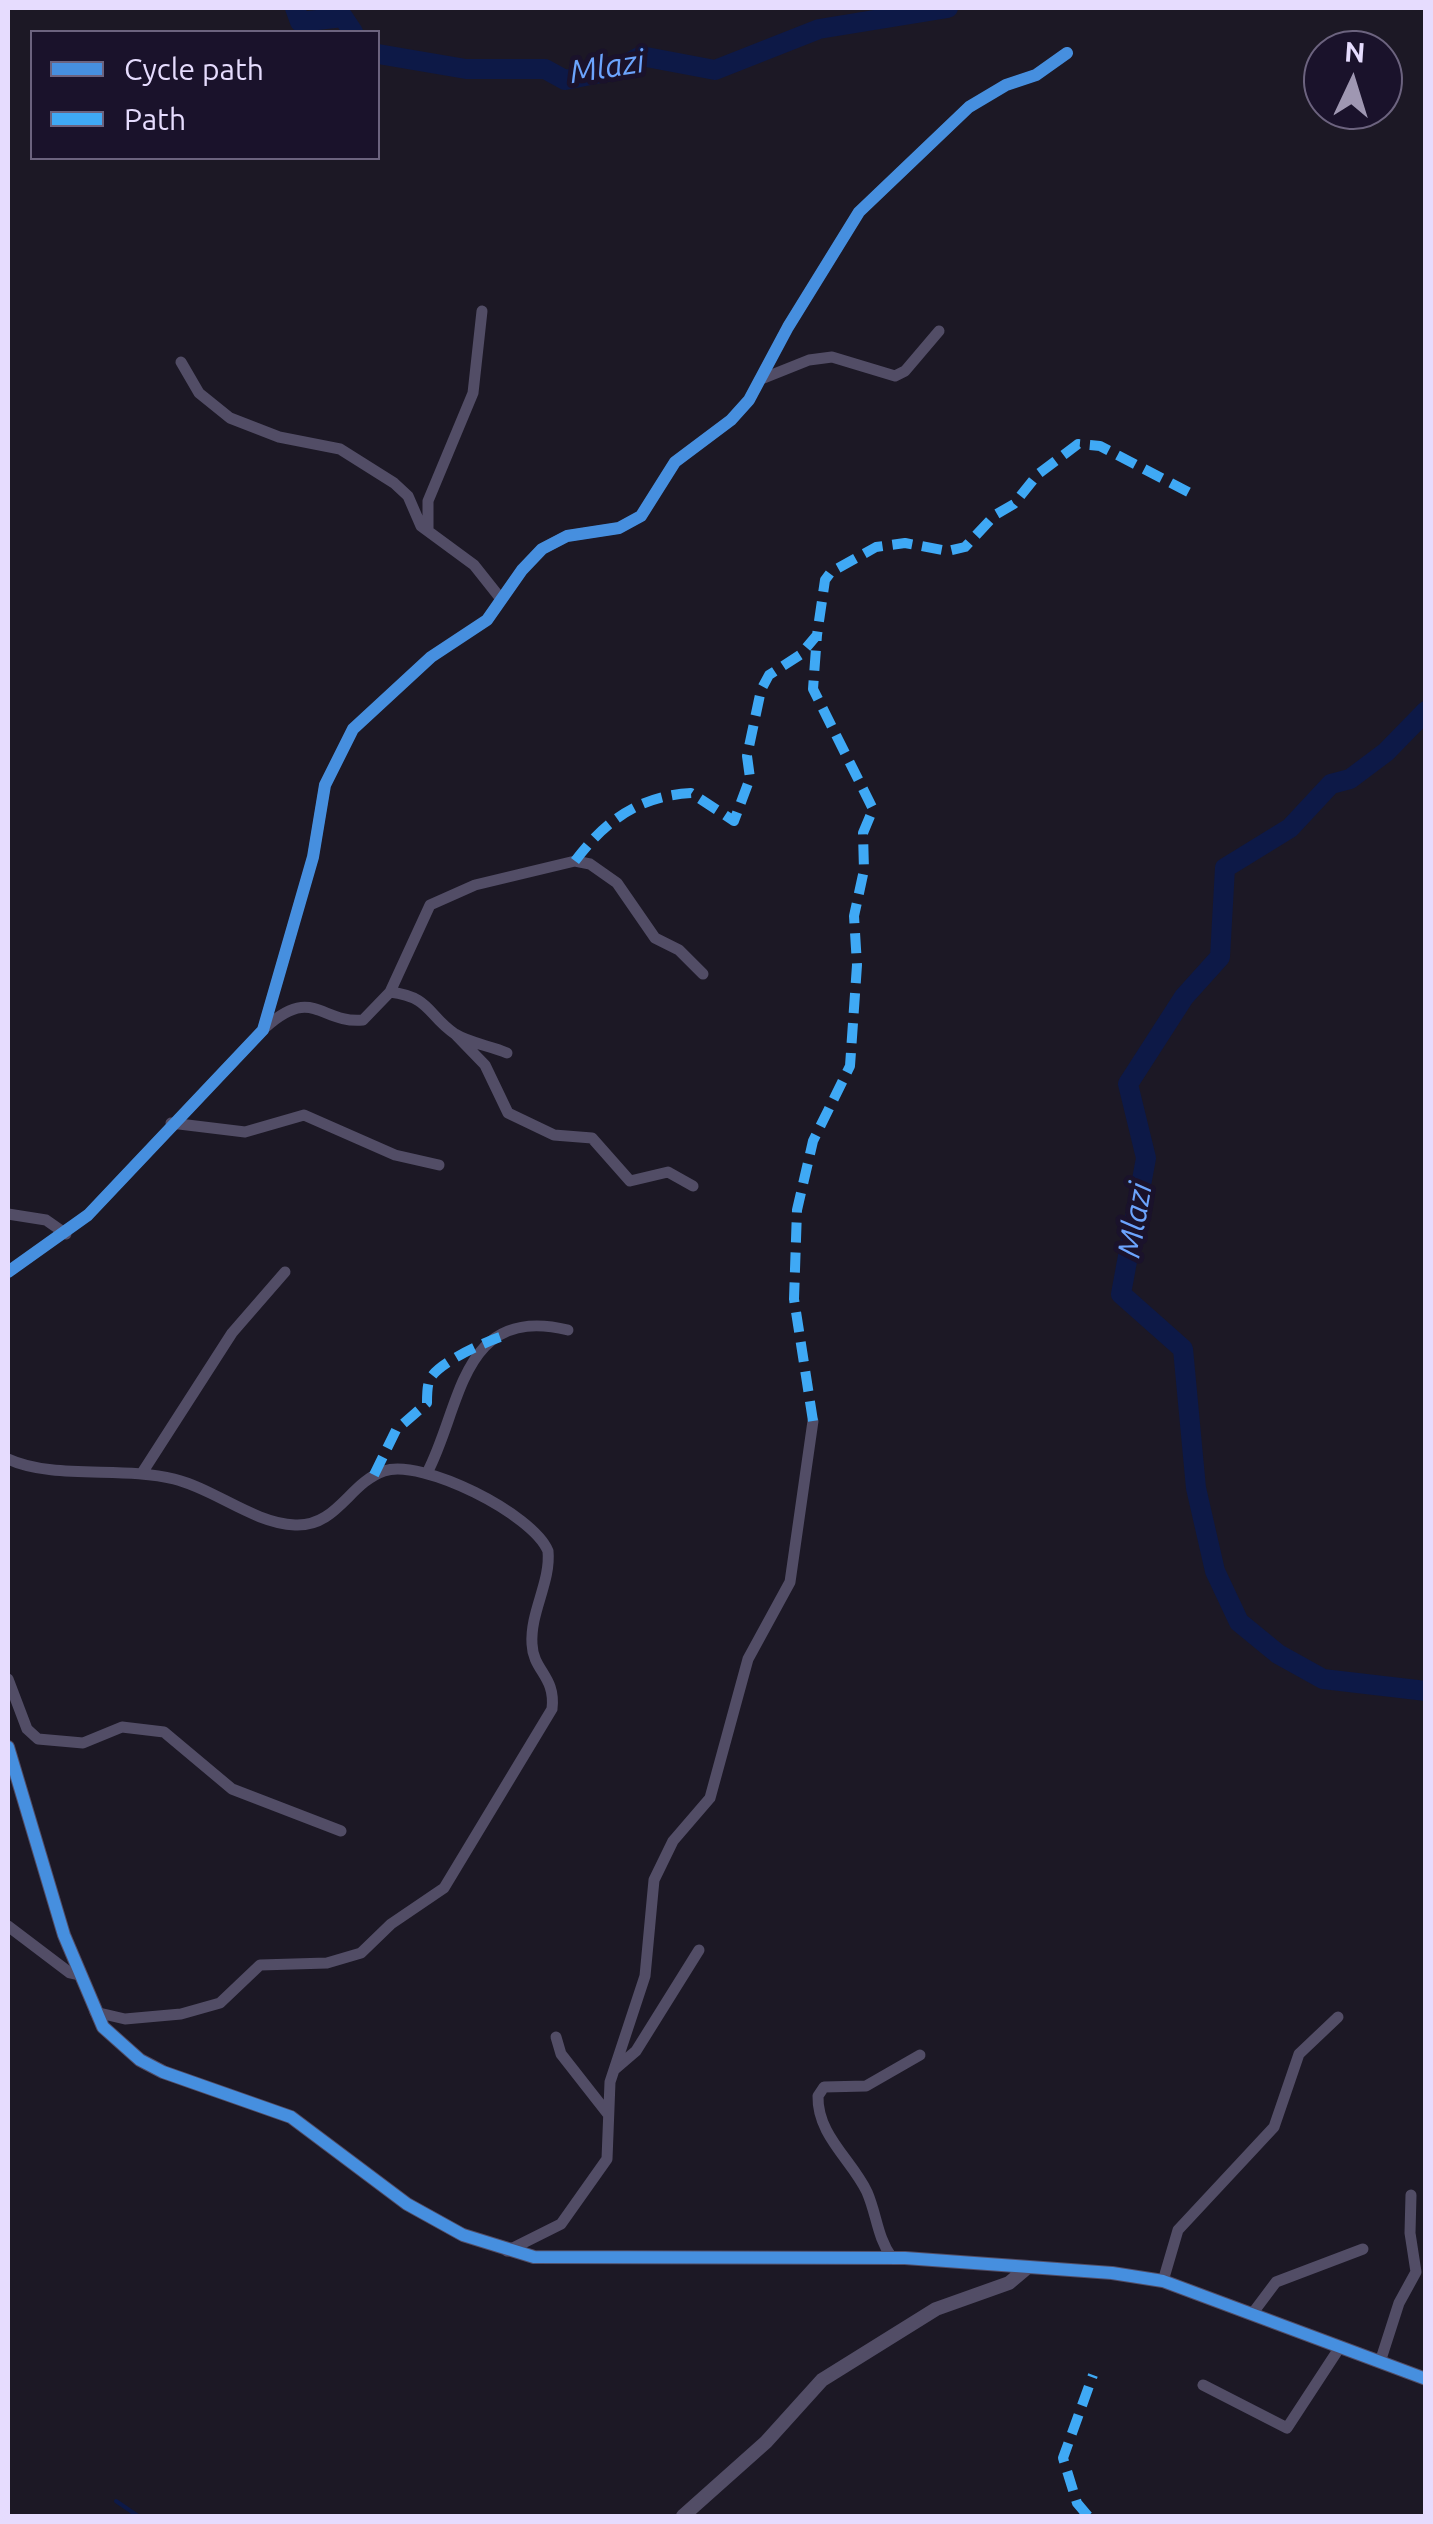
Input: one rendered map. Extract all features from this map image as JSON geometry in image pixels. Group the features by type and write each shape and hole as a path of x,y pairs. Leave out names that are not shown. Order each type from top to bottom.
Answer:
{"street":[{"path":"263,1030 313,858 325,784 353,729 442,648 487,620 542,549 580,534 610,531 634,521 652,502 674,462 740,412 764,378 788,326 866,205 969,107 1006,85 1036,76 1068,53"},
{"path":"428,532 428,502 473,393 482,310"},
{"path":"764,378 809,360 832,357 894,376 905,371 940,332"},
{"path":"181,362 199,393 230,418 279,437 324,443 363,460 404,491 428,532 474,565 502,599"},
{"path":"8,1272 66,1234 171,1123 237,1062 263,1030 297,1008 363,1020 390,992 430,905 475,885 575,861 590,864 618,883 654,938 679,950 703,974"},
{"path":"390,992 406,994 431,1007 481,1059 502,1106 515,1118 562,1138 592,1138 630,1181 668,1172 693,1186"},
{"path":"455,1034 507,1053"},
{"path":"171,1123 245,1132 304,1115 395,1155 439,1166"},
{"path":"8,1214 46,1220 66,1234"},
{"path":"142,1473 232,1332 285,1272"},
{"path":"428,1471 475,1354 526,1326 568,1330"},
{"path":"507,2251 561,2224 572,2214 607,2158 614,2069 644,1976 654,1880 673,1841 710,1798 743,1674 790,1582 813,1421"},
{"path":"8,1459 142,1473 194,1484 274,1522 296,1526 330,1516 355,1490 387,1470 428,1471 521,1519 537,1533 548,1551 532,1640 533,1657 554,1691 552,1709 444,1888 352,1958 260,1964 220,2003 181,2014 124,2019 95,2012"},
{"path":"8,1679 28,1729 38,1739 83,1743 122,1726 164,1732 232,1789 341,1831"},
{"path":"8,1747 79,1974 104,2027 140,2060 291,2117 407,2204 462,2234 507,2251 611,2259 892,2258 1028,2267 1163,2282 1426,2379"},
{"path":"8,1926 70,1973 79,1974"},
{"path":"614,2069 636,2051 699,1950"},
{"path":"1163,2282 1178,2230 1274,2127 1304,2046 1338,2017"},
{"path":"556,2037 561,2054 608,2114"},
{"path":"892,2258 880,2238 866,2189 828,2133 818,2096 824,2087 866,2086 920,2055"},
{"path":"1380,2362 1399,2303 1416,2272 1410,2233 1411,2196"},
{"path":"1252,2314 1276,2282 1362,2249"},
{"path":"683,2516 766,2442 822,2380 936,2309 1010,2284 1028,2267"},
{"path":"1203,2384 1287,2428 1340,2347"}],"waterway":[{"name":"Mlazi","path":"295,8 300,22 343,17 352,30"},
{"name":"Mlazi","path":"380,54 466,69 545,69 565,80 616,70 641,56 715,70 819,29 948,8"},
{"name":"Mlazi","path":"1426,711 1386,752 1350,779 1331,784 1290,828 1225,868 1220,957 1184,997 1128,1084 1146,1158 1121,1294 1183,1349 1196,1488 1215,1571 1239,1622 1278,1654 1323,1679 1426,1691"},
{"path":"116,2501 138,2516"}],"marked path":[{"path":"575,861 611,823 655,799 691,793 734,821 750,778 747,756 761,690 769,675 800,655 817,635 825,580 831,572 876,547 905,543 948,551 965,547 995,515 1014,504 1038,474 1078,444 1100,446 1192,494"},
{"path":"813,1421 794,1299 797,1210 813,1141 850,1066 857,965 854,916 864,870 863,833 873,809 813,689 817,635"},
{"path":"374,1475 396,1430 427,1403 428,1384 435,1373 462,1354 500,1337"},
{"path":"1088,2516 1077,2503 1063,2458 1093,2375"}],"cycle path":[{"path":"8,1272 88,1215 263,1030 313,857 325,785 353,729 431,657 487,620 542,549 567,536 619,528 641,516 675,462 731,420 749,400 788,327 859,212 969,107 1006,85 1036,75 1067,53"},
{"path":"8,1747 64,1935 103,2027 140,2060 163,2072 291,2117 407,2204 463,2235 534,2257 905,2258 1112,2273 1163,2281 1426,2379"}]}
